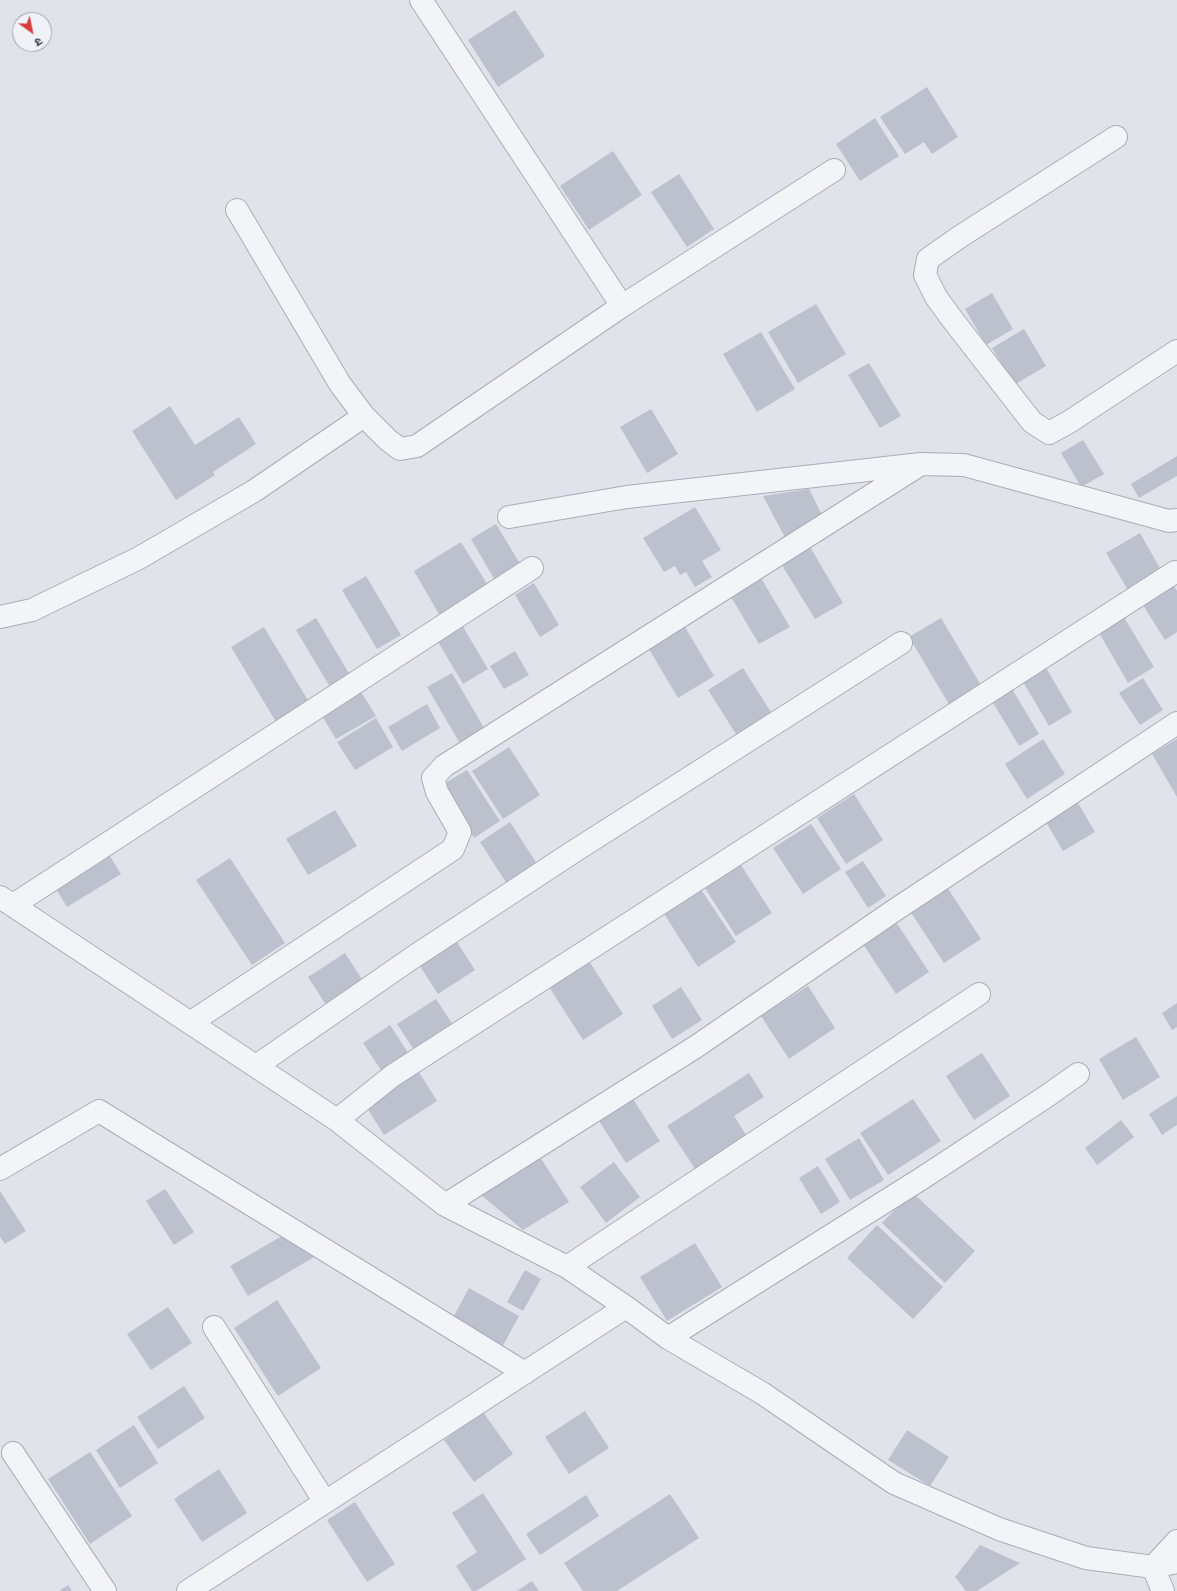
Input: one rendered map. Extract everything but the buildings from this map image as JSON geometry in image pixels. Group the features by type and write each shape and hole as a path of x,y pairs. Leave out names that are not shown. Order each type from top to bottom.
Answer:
{"street":[{"path":"421,0 622,306"},
{"path":"1116,137 928,258 925,275 936,297 952,319 1032,422 1049,433 1069,422 1177,351"},
{"path":"237,210 340,384 364,416 388,440 400,449 417,446 622,306 834,170"},
{"path":"0,617 32,610 139,558 254,491 364,416"},
{"path":"190,1023 453,849 460,832 437,792 433,778 444,766 921,464"},
{"path":"509,517 627,497 921,464 964,465 1169,520 1177,520"},
{"path":"532,568 6,901 337,1120 445,1206 567,1267 626,1307 668,1338 762,1393 894,1483 999,1529 1086,1558 1153,1567 1177,1562"},
{"path":"337,1120 392,1076 1176,572"},
{"path":"256,1066 412,958 901,643"},
{"path":"445,1206 697,1046 892,912 1177,722"},
{"path":"567,1267 979,994"},
{"path":"668,1338 924,1177 1078,1074"},
{"path":"0,1169 99,1112 525,1373"},
{"path":"188,1591 626,1307"},
{"path":"214,1327 325,1502"},
{"path":"13,1453 105,1591"},
{"path":"1153,1567 1177,1541"},
{"path":"1153,1567 1163,1591"}]}
